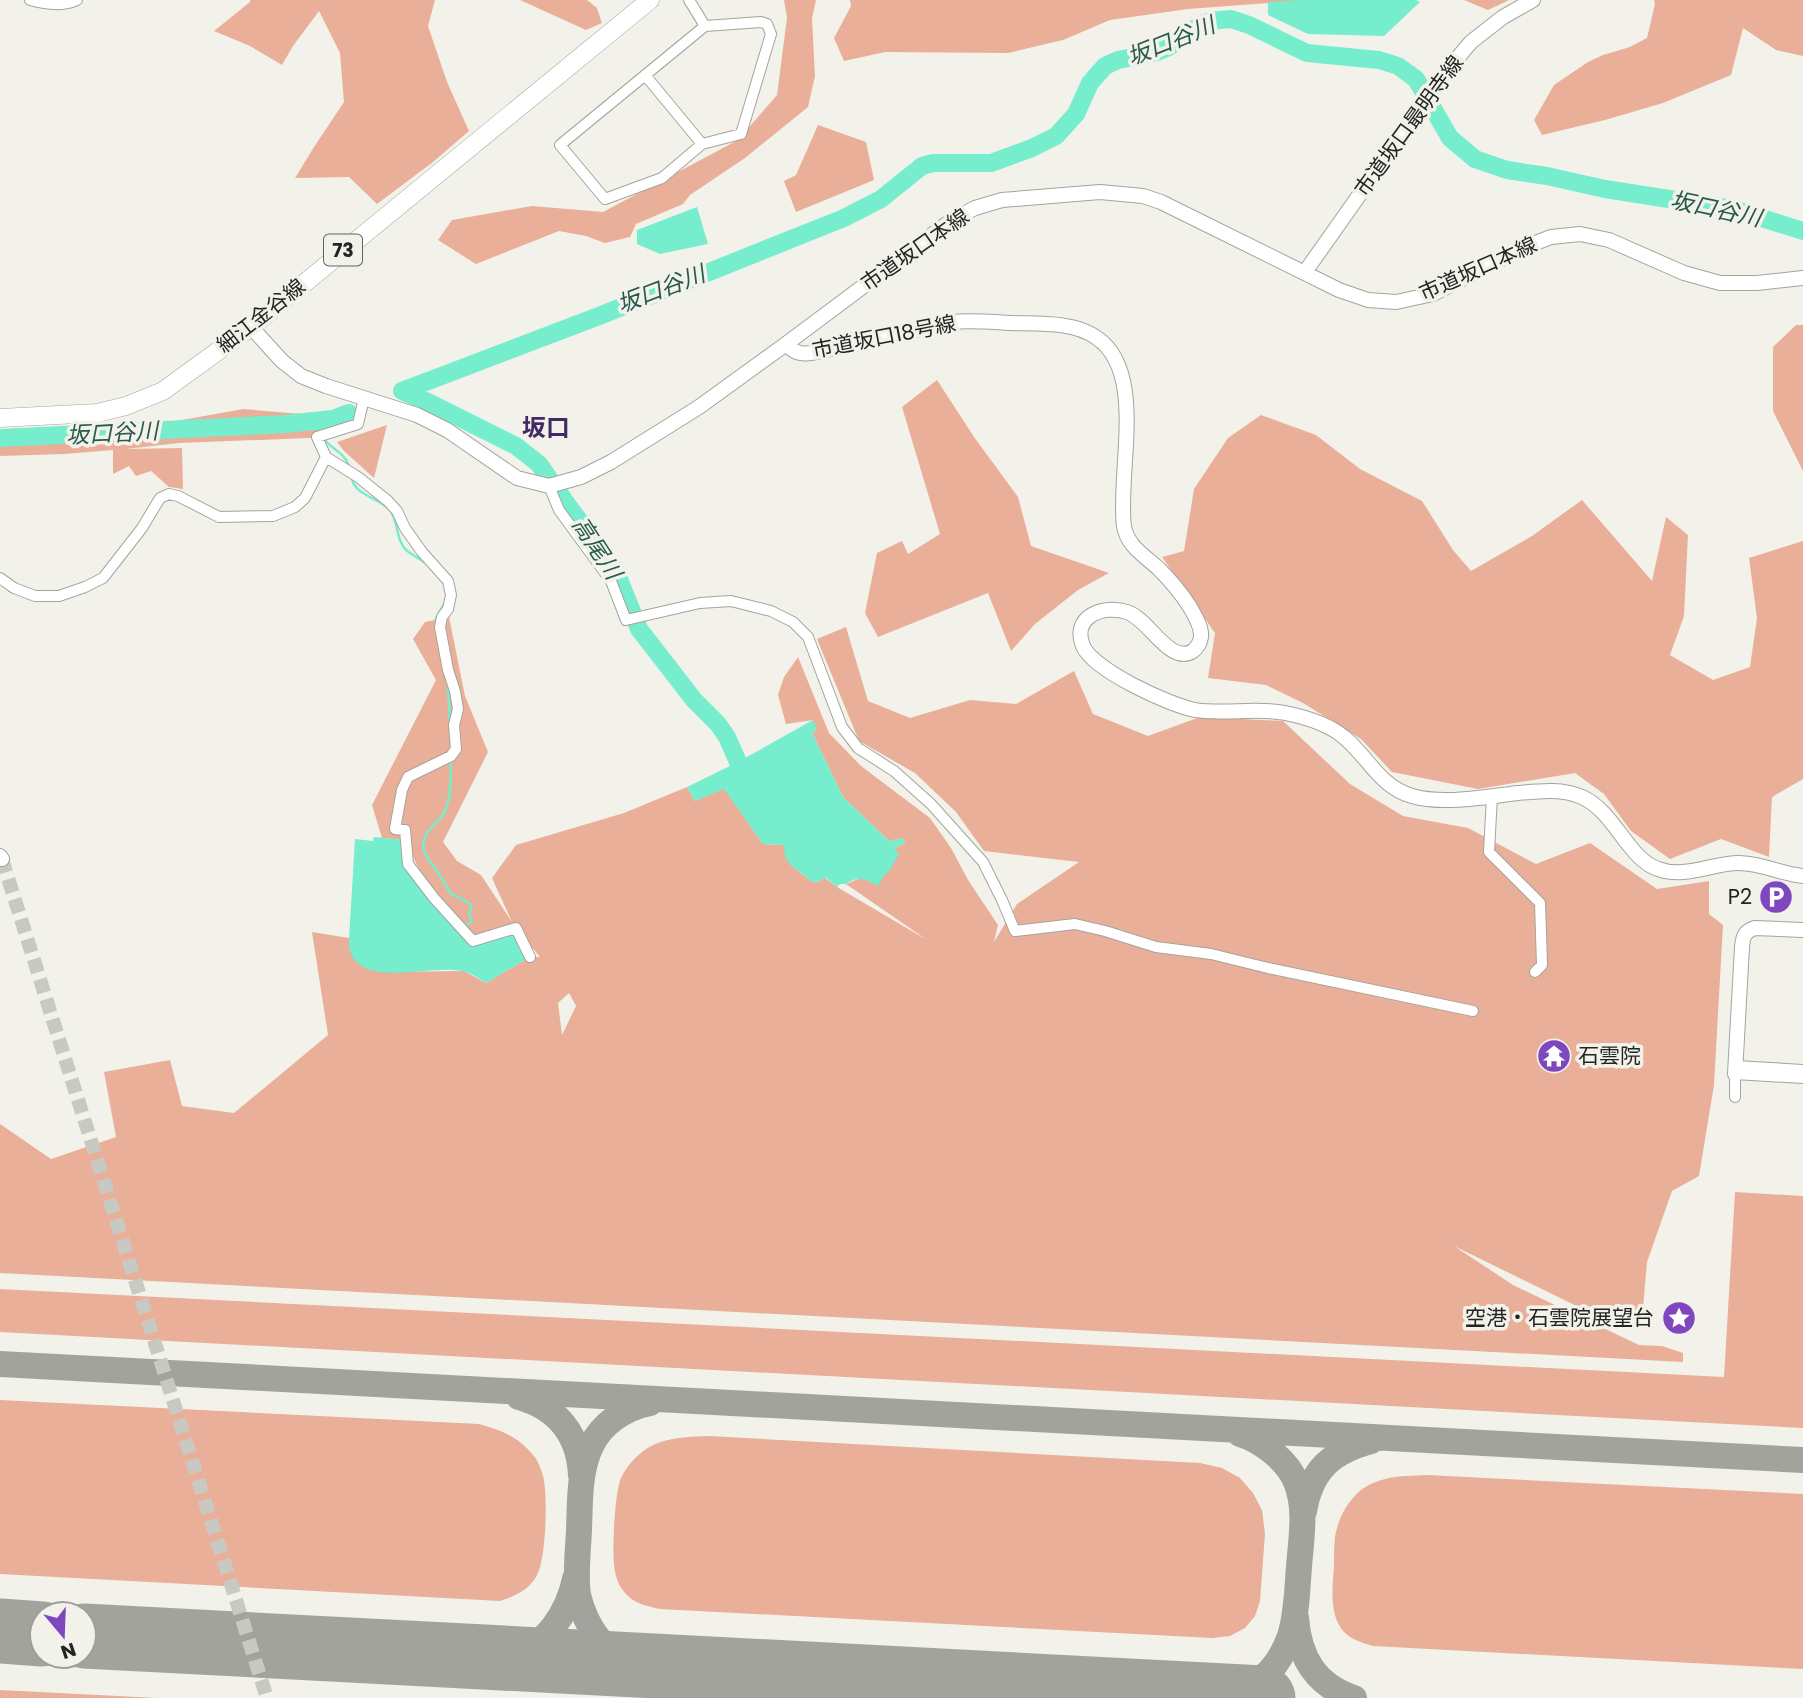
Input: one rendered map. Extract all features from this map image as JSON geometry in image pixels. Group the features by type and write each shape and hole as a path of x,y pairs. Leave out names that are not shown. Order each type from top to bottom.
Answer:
{"main road":[{"name":"細江金谷線","path":"0,418 97,413 127,406 163,391 251,327 650,0"}],"street":[{"path":"30,0 55,5 69,4 77,0"},
{"path":"689,0 705,26"},
{"name":"市道坂口最明寺線","path":"1305,272 1435,87 1471,42 1533,0"},
{"path":"761,22 767,24 771,34 741,134 702,144 662,178 605,199 560,145 705,26 761,22"},
{"path":"645,75 702,144"},
{"name":"市道坂口本線","path":"251,327 282,361 301,376 417,415 447,430 517,478 550,485 581,477 611,462 699,407 952,219 975,208 1002,200 1100,192 1143,196 1161,202 1339,290 1368,300 1396,302 1433,294 1551,237 1580,234 1609,240 1684,273 1720,283 1757,283 1803,278"},
{"name":"市道坂口18号線","path":"786,344 798,352 812,352 964,321 1060,326 1086,332 1113,352 1125,382 1123,506 1126,536 1139,552 1174,584 1194,613 1201,633 1198,646 1179,654 1164,644 1140,618 1126,611 1113,609 1090,615 1080,626 1080,634 1087,654 1098,664 1182,707 1210,711 1255,710 1286,713 1329,727 1349,741 1382,779 1410,796 1436,800 1558,791 1585,798 1607,817 1646,863 1658,869 1689,872 1724,863 1744,863 1803,876"},
{"path":"0,578 13,588 36,596 59,596 85,587 103,578 142,528 160,498 169,494 219,517 273,516 295,507 304,498 326,457 322,435 358,424 364,398"},
{"path":"326,457 388,501 422,552 448,580 451,595 440,627 448,670 456,691 456,749 452,756 408,777 402,790 395,829 405,830 408,864 473,941 516,928 530,957"},
{"path":"550,485 559,510 611,581 626,620 700,603 732,601 771,611 793,622 808,637 842,727 858,748 894,771 932,804 983,862 1015,931 1075,925 1156,947 1211,954 1473,1011"},
{"path":"1492,796 1489,852 1540,903 1542,965 1535,972"},
{"path":"1735,1097 1744,934 1755,928 1803,930"},
{"path":"1736,1070 1803,1070"},
{"path":"1736,1070 1803,1078"}],"shaded area":[{"path":"250,0 435,0 428,26 447,82 469,131 377,204 349,177 295,178 344,102 340,53 319,11 282,65 250,46 214,31"},
{"path":"520,0 587,0 597,8 602,23 586,30"},
{"path":"784,0 816,0 812,18 815,76 808,107 745,158 690,195 683,204 636,224 630,237 605,243 559,231 476,264 438,240 452,220 532,206 603,212 738,140 777,95 787,18"},
{"path":"850,0 1311,0 1188,9 1110,20 1063,40 1008,53 885,52 844,61 834,38 851,6"},
{"path":"1464,0 1509,0 1488,10"},
{"path":"1654,0 1803,0 1803,56 1776,50 1743,28 1731,75 1663,103 1542,135 1534,120 1554,85 1588,62 1647,38"},
{"path":"1268,2 1420,2 1384,36 1308,34 1268,15"},
{"path":"818,125 866,142 874,180 796,212 784,181 796,175"},
{"path":"697,207 708,244 660,254 637,244 637,230"},
{"path":"1796,325 1803,325 1803,471 1773,411 1773,347"},
{"path":"937,380 1018,497 1031,546 1109,573 1078,590 1035,624 1011,651 988,593 878,637 865,613 877,553 902,541 908,554 940,534 902,407"},
{"path":"243,409 302,414 344,413 350,422 310,438 179,443 126,449 182,448 183,489 169,487 151,471 136,476 129,466 113,474 113,450 0,456 0,429 77,428 177,421"},
{"path":"1261,415 1316,435 1360,469 1422,501 1453,550 1471,571 1532,536 1582,500 1652,581 1666,517 1688,535 1684,616 1670,655 1713,680 1750,667 1757,618 1749,558 1803,541 1803,779 1772,797 1769,857 1721,839 1670,859 1631,831 1604,794 1575,773 1478,789 1392,772 1361,739 1303,703 1266,685 1208,678 1215,633 1162,557 1184,551 1194,489 1228,438"},
{"path":"387,425 374,478 337,442"},
{"path":"449,617 465,696 488,752 443,842 457,861 481,875 512,922 492,878 516,845 624,813 687,787 695,801 724,788 763,844 784,845 791,865 812,882 821,881 824,877 927,940 846,884 865,879 895,848 905,843 903,838 889,841 843,797 812,733 813,720 786,724 778,695 784,677 798,657 829,733 861,766 930,818 951,848 968,880 998,925 994,942 1017,904 1079,862 984,851 956,812 915,773 859,741 817,639 846,627 868,701 910,718 970,700 1016,704 1074,671 1093,714 1148,736 1200,717 1283,721 1350,784 1403,816 1468,828 1536,864 1590,843 1657,889 1709,881 1709,914 1723,925 1714,1085 1699,1176 1672,1191 1647,1262 1642,1319 1601,1318 1454,1246 1513,1285 1639,1345 1662,1346 1683,1353 1683,1362 0,1273 0,1124 51,1159 116,1137 104,1072 170,1060 182,1106 234,1113 328,1035 312,932 349,938 350,950 380,972 464,971 486,983 530,957 540,957 516,928 468,936 434,898 406,840 382,838 372,805 436,680 413,639 425,622","holes":["569,993 576,1006 562,1035 558,1003"]},
{"path":"813,720 817,730 812,733 843,797 889,841 903,838 905,843 895,848 899,854 878,886 862,879 837,887 825,877 821,881 812,882 791,865 785,857 784,845 763,844 724,789 695,801 687,787"},
{"path":"374,837 406,840 408,864 473,941 516,928 530,957 486,983 461,971 388,973 363,967 352,957 349,943 355,839 373,841"},
{"path":"1735,1192 1803,1196 1803,1428 0,1332 0,1289 1724,1377"},
{"path":"0,1400 487,1426 522,1444 534,1456 540,1468 545,1484 546,1510 541,1565 535,1579 527,1588 500,1601 0,1574"},
{"path":"709,1436 1200,1463 1222,1468 1240,1478 1253,1493 1262,1510 1265,1534 1260,1601 1255,1616 1245,1628 1230,1636 1212,1638 660,1609 642,1604 623,1591 614,1568 614,1520 621,1478 635,1458 653,1445 676,1438"},
{"path":"1406,1476 1803,1494 1803,1669 1373,1646 1354,1639 1339,1625 1334,1608 1334,1547 1337,1526 1347,1506 1364,1488 1384,1479"},
{"path":"0,1690 157,1698 0,1698"}],"waterway":[{"name":"坂口谷川","path":"402,391 844,218 881,199 922,166 933,163 991,163 1032,148 1056,136 1076,114 1090,83 1105,66 1169,47 1210,21 1231,19 1307,53 1379,60 1398,66 1416,79 1450,138 1475,159 1507,170 1605,189 1733,209 1803,231"},
{"name":"高尾川","path":"402,391 516,446 539,464 615,569 639,629 694,700 718,724 738,762"},
{"name":"坂口谷川","path":"0,438 285,424 333,419 349,413"},
{"name":"坂口谷川","path":"237,426 315,425 320,433"},
{"path":"323,438 349,466"},
{"path":"352,479 362,493 389,509 403,546 424,562"},
{"path":"436,621 445,602"},
{"path":"448,686 450,725"},
{"path":"451,760 448,803 442,816 428,831 423,846 426,856 449,891 470,904 472,922 464,926"}],"taxiway":[{"path":"0,1364 1803,1460"},
{"path":"519,1397 545,1408 564,1425 576,1447 581,1475"},
{"path":"650,1403 615,1418 601,1430 591,1446 581,1487 577,1579 581,1606 598,1638 617,1653 655,1666"},
{"path":"1203,1695 1246,1686 1268,1673 1286,1646 1295,1611 1302,1524 1301,1502 1296,1482 1287,1466 1265,1446 1240,1434"},
{"path":"1304,1511 1312,1484 1325,1465 1345,1451 1371,1441"},
{"path":"488,1657 523,1651 545,1636 567,1604 575,1579"},
{"path":"1296,1618 1301,1645 1312,1668 1329,1686 1354,1698"}],"runway":[{"path":"0,1631 28,1633"},
{"path":"98,1637 1263,1698"}],"tunnel":[{"path":"2,859 267,1698"}],"place":[{"name":"P2","path":"1776,897"},
{"name":"石雲院","path":"1554,1056"},
{"name":"空港・石雲院展望台","path":"1679,1318"}],"district":[{"name":"坂口","path":"546,428"}]}
